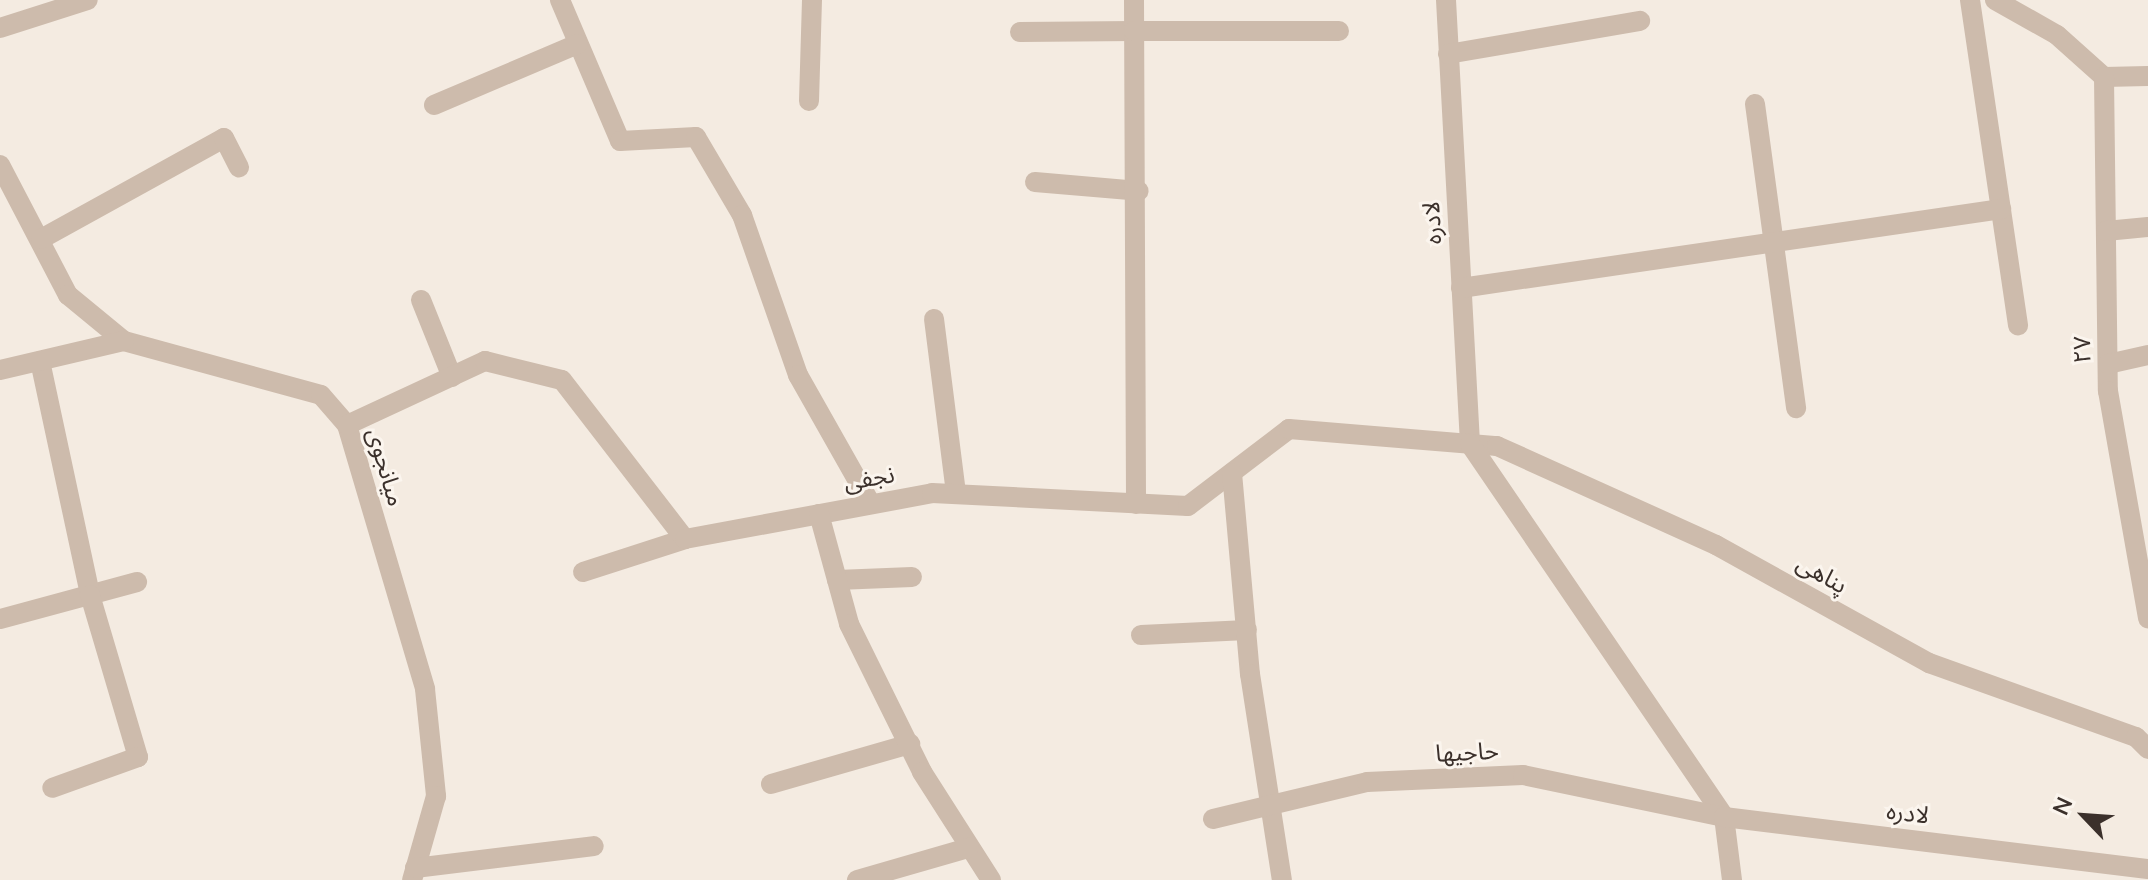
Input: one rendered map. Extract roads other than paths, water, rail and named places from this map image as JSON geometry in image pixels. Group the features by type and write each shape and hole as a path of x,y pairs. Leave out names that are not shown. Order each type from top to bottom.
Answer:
{"street":[{"path":"0,28 88,0"},
{"path":"560,0 620,141 696,137 742,215 798,375 871,504"},
{"path":"809,101 812,0"},
{"path":"1134,0 1139,191 1136,504"},
{"name":"لادره","path":"1446,0 1470,444"},
{"path":"1970,0 2018,325"},
{"path":"1995,0 2057,35 2104,77 2148,76"},
{"path":"1448,54 1640,21"},
{"path":"1020,32 1339,31"},
{"path":"434,105 578,44"},
{"name":"۲۷","path":"2104,77 2108,364 2148,619"},
{"path":"1755,104 1796,408"},
{"path":"41,239 224,138 239,167"},
{"name":"میانجوی","path":"0,165 68,295 124,341 321,395 347,425 425,689 436,796 414,874"},
{"path":"1035,182 1139,191"},
{"path":"1461,288 2001,209"},
{"path":"2106,231 2148,227"},
{"path":"421,300 452,377"},
{"path":"934,319 956,494"},
{"path":"0,370 124,341"},
{"path":"2108,364 2148,355"},
{"path":"40,361 90,595 138,757 52,788"},
{"path":"347,425 485,361 562,380 685,539"},
{"name":"نجفی","path":"583,572 685,539 871,504 956,494 1188,506 1289,429 1470,444"},
{"path":"1470,444 1724,817 1732,880"},
{"name":"پناهی","path":"1470,444 1497,446 1716,545 1929,663 2136,737 2148,749"},
{"path":"1232,473 1247,630 1275,802 1282,880"},
{"path":"819,514 849,624 910,744 968,848 991,880"},
{"path":"837,580 912,577"},
{"path":"0,619 137,582"},
{"path":"1141,635 1247,630"},
{"path":"771,784 910,744"},
{"name":"حاجیها","path":"1213,819 1367,782 1523,775 1724,817"},
{"name":"لادره","path":"1724,817 2148,869"},
{"path":"414,874 594,846"},
{"path":"857,880 968,848"}]}
